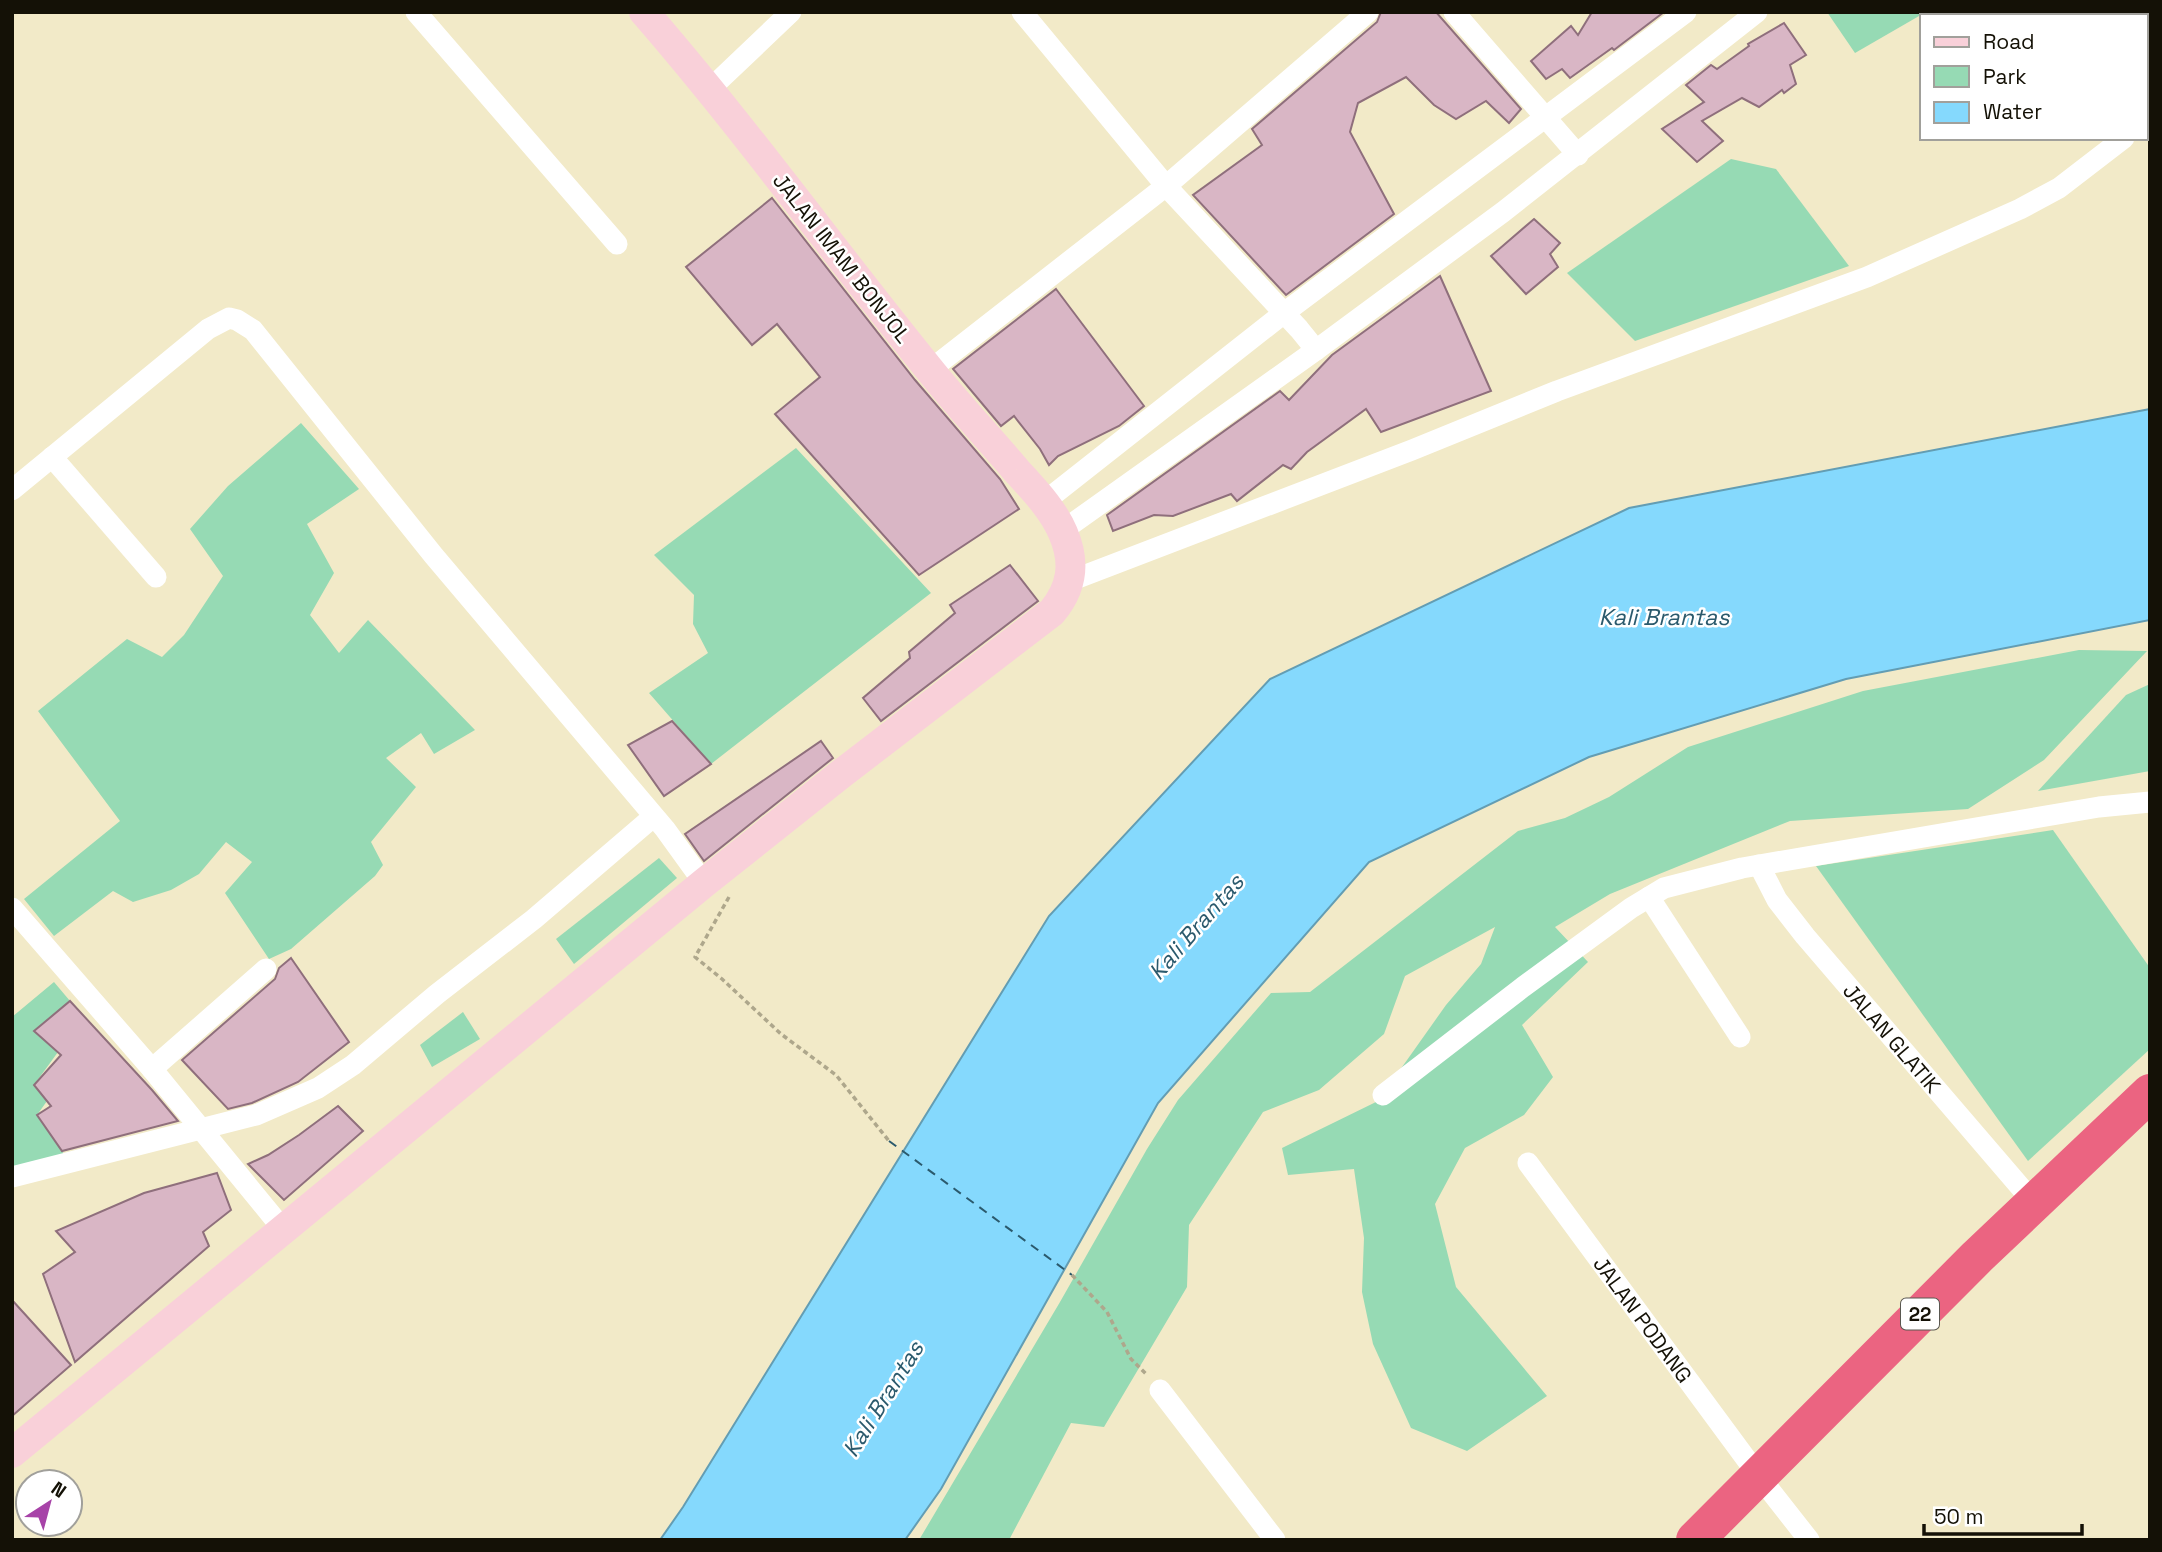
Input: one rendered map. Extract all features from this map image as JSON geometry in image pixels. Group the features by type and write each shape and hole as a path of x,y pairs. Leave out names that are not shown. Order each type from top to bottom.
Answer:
{"highway":[{"name":"22","path":"1695,1540 2078,1159 2150,1093"}],"main road":[{"name":"JALAN IMAM BONJOL","path":"644,12 710,89 930,370 1054,517"},
{"path":"12,1453 704,883 852,765 1052,612 1060,603 1070,581 1069,553 1054,517"}],"street":[{"path":"416,12 617,244"},
{"path":"710,89 791,12"},
{"path":"1023,12 1166,186 1292,321 1316,351"},
{"path":"930,370 1166,186 1368,12"},
{"path":"1454,12 1578,155"},
{"path":"1054,517 1546,116 1686,12"},
{"path":"1054,517 1316,351 1578,155 1757,12"},
{"path":"1070,581 1412,450 1557,391 1867,276 2020,209 2060,188 2121,140"},
{"path":"12,490 208,328 229,318 244,324 253,330 434,556 659,823 704,883"},
{"path":"52,457 156,577"},
{"path":"1383,1095 1523,987 1664,888 1688,880 1759,866 2099,807 2150,802"},
{"path":"12,1177 202,1130 273,1109 318,1088 353,1065 437,994 659,823"},
{"name":"JALAN GLATIK","path":"1759,866 1777,900 1805,936 2034,1203"},
{"path":"1649,897 1741,1037"},
{"path":"12,908 152,1069 282,1228"},
{"path":"152,1069 266,969"},
{"name":"JALAN PODANG","path":"1528,1163 1809,1540"},
{"path":"1160,1390 1275,1540"}],"path":[{"path":"734,888 695,957 722,978 781,1034 836,1075 888,1141"},
{"path":"1072,1275 1107,1312 1131,1359 1160,1390"}],"green space":[{"path":"1827,12 1926,12 1920,14 1855,53"},
{"path":"1731,159 1776,169 1849,266 1635,341 1567,273"},
{"path":"301,423 359,489 307,524 334,573 310,615 339,653 368,620 475,730 434,754 421,733 386,758 416,787 371,842 383,865 375,876 291,949 269,959 225,893 252,862 226,842 199,874 171,890 133,902 113,891 54,936 24,899 120,821 38,711 127,639 162,657 184,635 223,576 190,529 228,486"},
{"path":"796,448 931,593 711,764 649,693 708,653 693,624 694,595 654,555"},
{"path":"2079,650 2147,651 2044,760 1968,809 1790,821 1610,894 1555,927 1588,962 1522,1025 1553,1077 1524,1115 1465,1148 1435,1204 1456,1287 1547,1396 1467,1451 1411,1428 1373,1344 1362,1292 1364,1238 1354,1169 1288,1175 1282,1148 1378,1101 1446,1005 1481,964 1495,927 1405,976 1384,1034 1319,1090 1263,1112 1189,1225 1187,1287 1104,1427 1071,1423 1009,1540 919,1540 1178,1100 1271,993 1310,992 1518,831 1565,818 1609,797 1688,747 1863,691"},
{"path":"2150,684 2150,771 2038,791 2126,695"},
{"path":"2053,830 2150,968 2150,1049 2028,1161 1816,866"},
{"path":"659,858 677,878 574,964 556,939"},
{"path":"54,982 70,1001 34,1031 58,1052 34,1085 47,1101 37,1115 64,1154 12,1167 12,1017"},
{"path":"463,1012 480,1039 432,1067 420,1045"}],"water":[{"name":"Kali Brantas","path":"2150,409 2150,620 1846,679 1589,757 1369,862 1158,1103 941,1489 905,1540 660,1540 1049,916 1270,679 1629,508"}],"building":[{"path":"1381,12 1436,12 1521,109 1509,123 1486,101 1456,119 1434,105 1406,77 1358,103 1350,132 1394,214 1286,295 1193,195 1262,145 1252,129 1377,22"},
{"path":"1592,12 1664,12 1614,50 1612,48 1570,78 1562,69 1546,79 1531,61 1571,26 1578,35"},
{"path":"1784,23 1806,55 1790,65 1796,84 1784,93 1782,90 1759,107 1742,98 1702,121 1723,141 1697,162 1662,129 1704,102 1686,85 1711,65 1717,69 1749,46 1748,44"},
{"path":"772,198 915,380 1000,479 1019,509 919,575 775,414 820,377 777,324 752,345 686,267"},
{"path":"1534,219 1560,243 1550,254 1558,267 1526,294 1491,256"},
{"path":"1440,276 1491,391 1381,432 1366,409 1307,452 1291,469 1283,465 1237,501 1231,494 1173,516 1154,515 1113,531 1107,515 1280,391 1289,400 1332,355"},
{"path":"1056,289 1144,406 1119,426 1058,456 1049,465 1014,416 1001,426 953,369"},
{"path":"1010,565 1038,601 881,721 863,698 910,658 909,652 955,613 950,605"},
{"path":"672,721 711,764 664,796 628,745"},
{"path":"821,741 833,758 704,861 685,834"},
{"path":"291,958 349,1042 298,1082 252,1103 228,1109 182,1060 275,979 279,968"},
{"path":"70,1001 178,1121 62,1151 37,1115 51,1106 34,1085 61,1055 34,1031"},
{"path":"338,1106 363,1131 284,1200 248,1164 268,1155"},
{"path":"217,1173 231,1210 203,1232 209,1246 75,1362 43,1274 75,1252 56,1231 144,1193"},
{"path":"12,1300 71,1365 12,1416"}],"ferry route":[{"path":"889,1141 1072,1275"}]}
